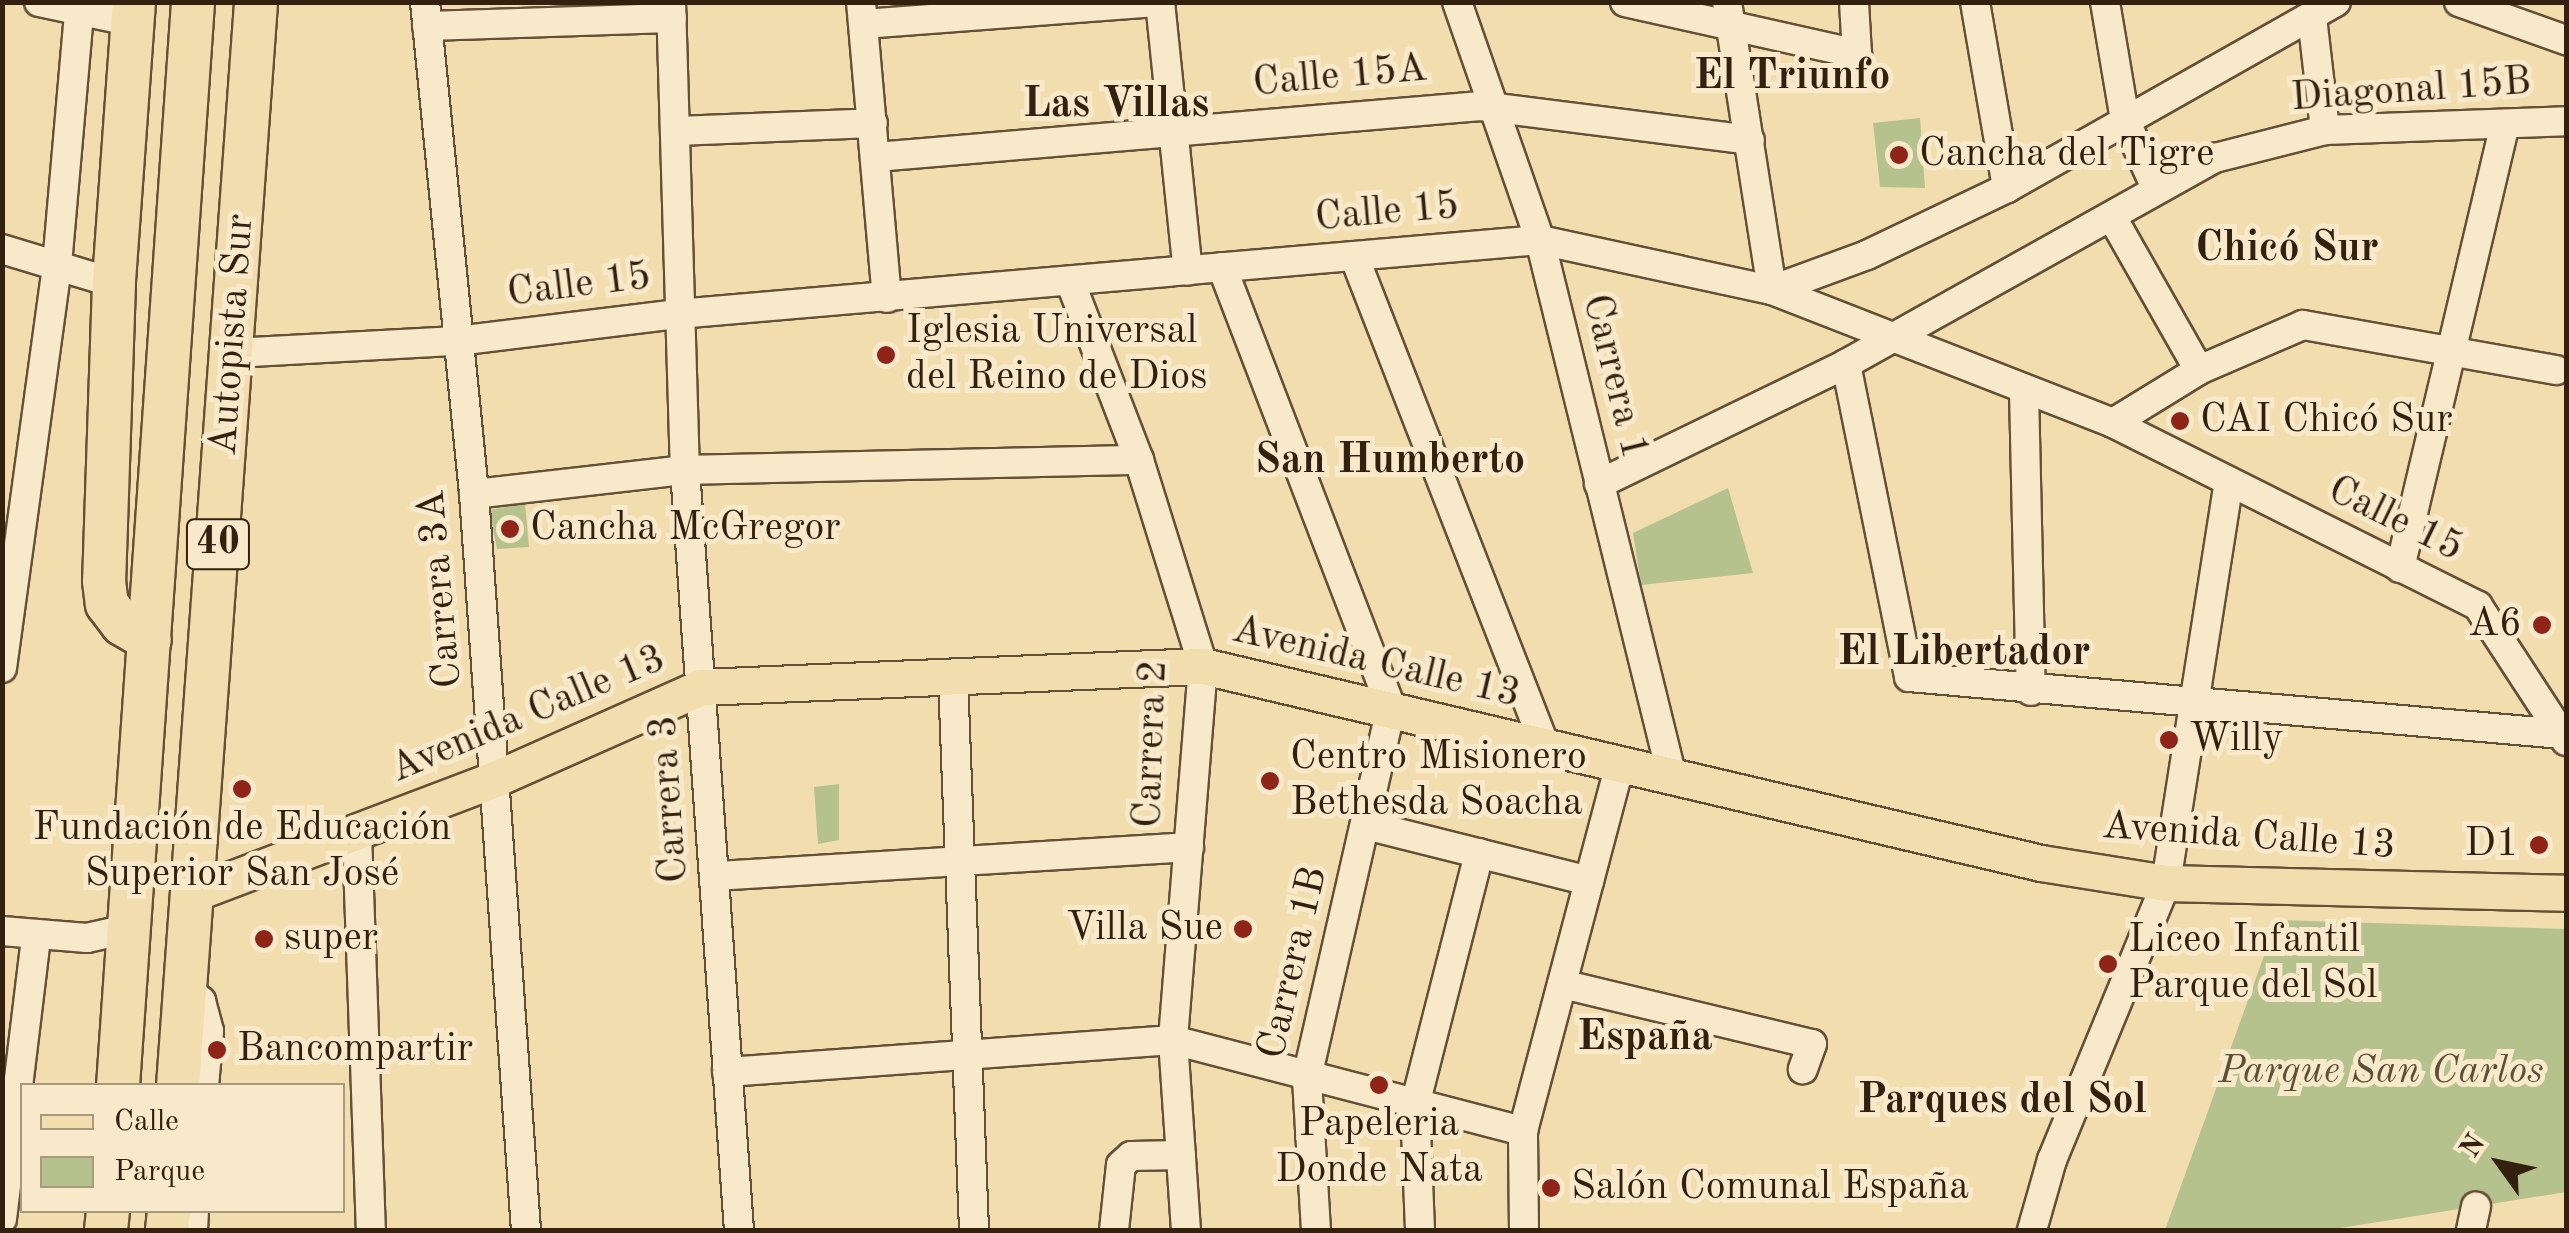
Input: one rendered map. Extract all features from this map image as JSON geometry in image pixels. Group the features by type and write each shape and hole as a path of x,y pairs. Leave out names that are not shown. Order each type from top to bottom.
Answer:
{"highway":[{"name":"Autopista Sur","path":"118,1083 194,2"},
{"name":"Autopista Sur","path":"178,1083 256,2"},
{"path":"134,12 114,283 104,581 107,604 122,624 150,640"}],"main road":[{"name":"Avenida Calle 13","path":"192,894 496,778 701,686 1203,666 2042,862 2166,883 2566,893"}],"street":[{"path":"887,298 862,13 1160,2 1188,271"},
{"name":"Carrera 1","path":"1457,2 1540,240 1672,777"},
{"path":"1625,2 1730,15 1857,54 1854,2"},
{"path":"1975,2 2007,188"},
{"path":"2105,2 2125,120 2156,188"},
{"path":"2458,2 2566,40"},
{"path":"40,3 134,12"},
{"path":"2,668 8,596 57,265 79,7"},
{"path":"426,14 671,10"},
{"name":"Carrera 3","path":"671,10 685,470 739,1230"},
{"path":"1730,15 1772,290 1867,255 2007,188 2324,10 2325,130"},
{"name":"Carrera 3A","path":"426,14 474,494 526,1230"},
{"name":"Calle 15A","path":"876,157 1493,107 1750,140"},
{"name":"Diagonal 15B","path":"1599,484 1846,364 2112,217 2156,188 2251,145 2325,130 2566,121"},
{"path":"677,132 874,123"},
{"path":"2400,568 2506,124"},
{"path":"2112,217 2198,370"},
{"name":"Calle 15","path":"233,352 457,341 678,314 1540,240 1772,290 2112,423 2478,606 2564,738"},
{"path":"2,249 114,283"},
{"path":"1354,256 1545,746"},
{"path":"1222,268 1392,708"},
{"name":"Carrera 2","path":"1070,281 1139,460 1203,666 1173,1040 1186,1230"},
{"path":"2112,423 2198,370 2303,325 2450,347 2556,370"},
{"path":"1846,364 1910,677 2564,738"},
{"path":"2024,391 2032,691"},
{"path":"474,494 685,470 1139,460"},
{"path":"2032,1230 2052,1160 2166,883 2229,482"},
{"path":"953,678 974,1230"},
{"name":"Carrera 1B","path":"1316,1230 1307,1080 1392,708"},
{"path":"1524,1230 1523,1131 1620,765"},
{"path":"1366,825 1589,880"},
{"path":"357,833 371,1230"},
{"path":"716,876 1189,847"},
{"path":"1420,1230 1415,1105 1478,852"},
{"path":"2,932 36,938 88,938 131,928"},
{"path":"2,1218 36,938"},
{"path":"1562,984 1812,1044 1803,1070"},
{"path":"185,988 201,1000 208,1030 204,1083"},
{"path":"727,1072 967,1051 1173,1040 1307,1080 1523,1131"},
{"path":"1114,1230 1119,1171 1131,1156 1181,1155"}],"green space":[{"name":"Cancha del Tigre","path":"1920,118 1925,188 1880,187 1873,123"},
{"path":"1728,488 1753,573 1641,585 1633,533"},
{"name":"Cancha McGregor","path":"525,504 529,547 497,549 489,510"},
{"path":"839,784 839,840 818,844 814,787"},
{"name":"Parque San Carlos","path":"2277,920 2566,929 2566,1192 2328,1230 2165,1230"}],"place":[{"name":"Cancha del Tigre","path":"1899,155"},
{"name":"Iglesia Universal del Reino de Dios","path":"886,355"},
{"name":"CAI Chicó Sur","path":"2180,421"},
{"name":"Cancha McGregor","path":"510,529"},
{"name":"A6","path":"2542,625"},
{"name":"Willy","path":"2169,740"},
{"name":"Centro Misionero Bethesda Soacha","path":"1270,781"},
{"name":"Fundación de Educación Superior San José","path":"242,789"},
{"name":"D1","path":"2539,845"},
{"name":"Villa Sue","path":"1243,929"},
{"name":"super","path":"264,939"},
{"name":"Liceo Infantil Parque del Sol","path":"2108,964"},
{"name":"Bancompartir","path":"217,1050"},
{"name":"Papeleria Donde Nata","path":"1379,1085"},
{"name":"Salón Comunal España","path":"1551,1188"}],"district":[{"name":"El Triunfo","path":"1792,77"},
{"name":"Las Villas","path":"1116,105"},
{"name":"Chicó Sur","path":"2287,249"},
{"name":"San Humberto","path":"1390,461"},
{"name":"El Libertador","path":"1964,653"},
{"name":"España","path":"1645,1038"},
{"name":"Parques del Sol","path":"2002,1101"}]}
